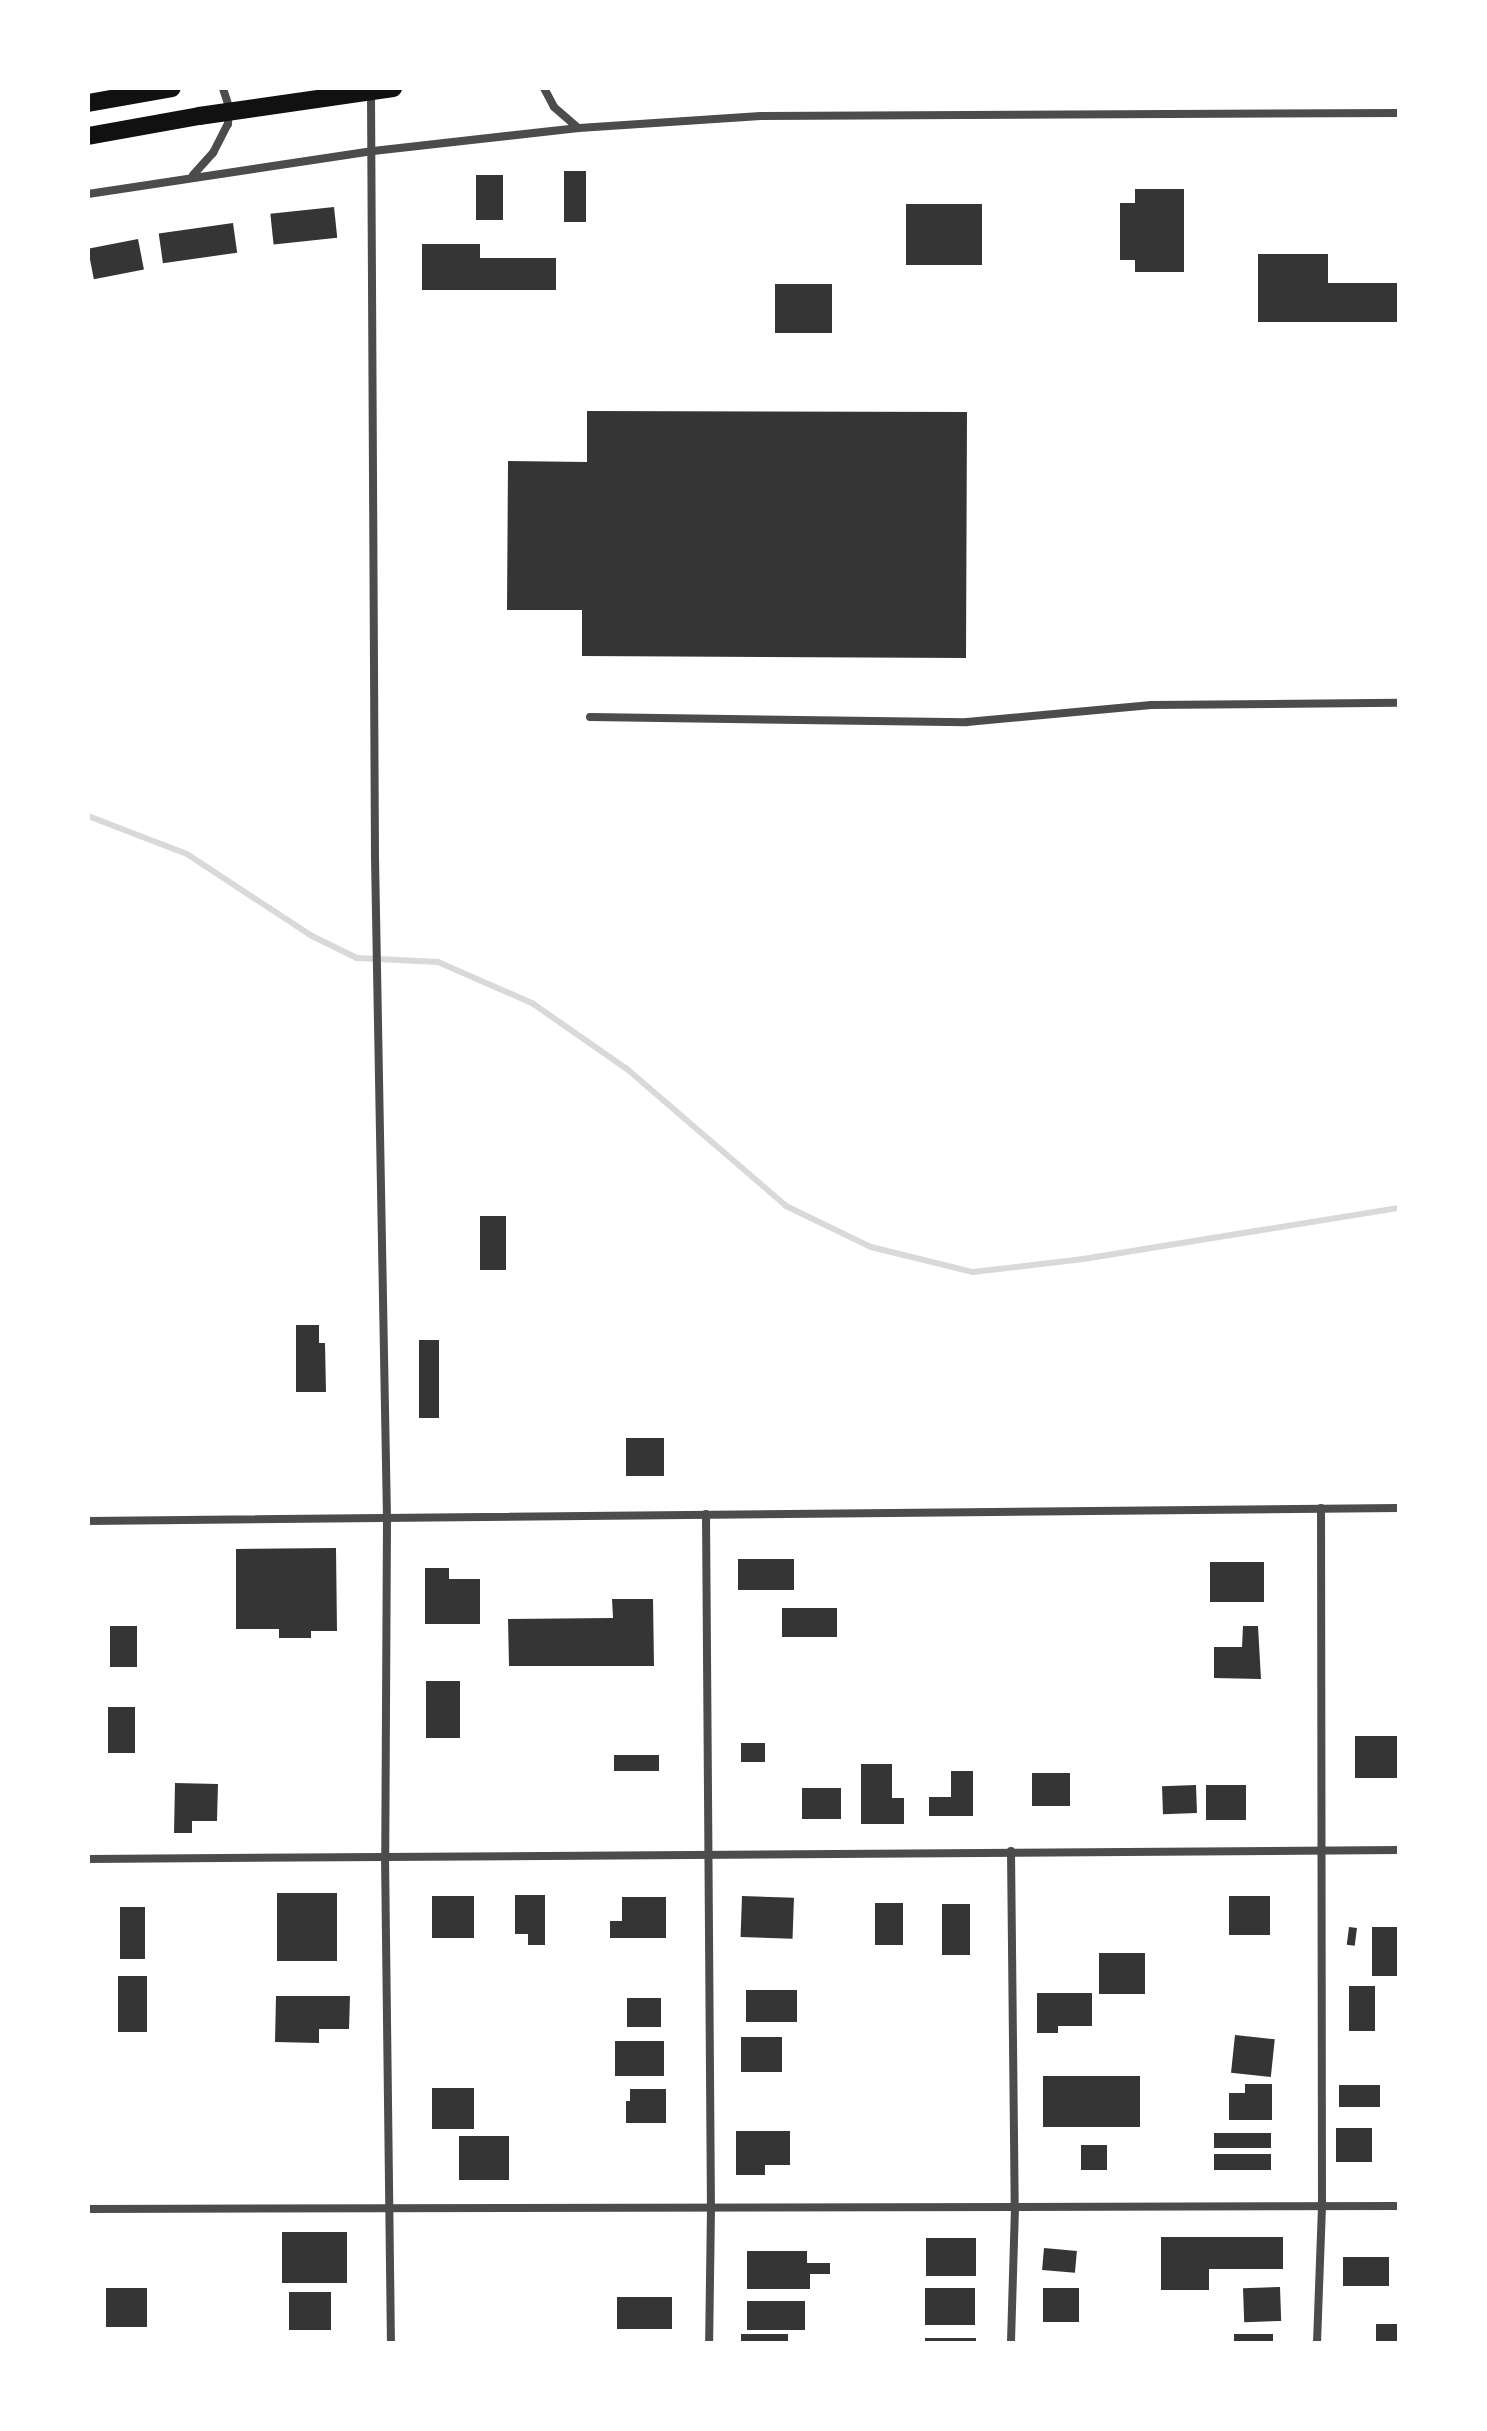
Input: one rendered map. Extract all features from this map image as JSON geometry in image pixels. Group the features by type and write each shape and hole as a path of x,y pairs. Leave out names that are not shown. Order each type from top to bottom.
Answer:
{"highway":[{"path":"88,103 172,88"},
{"path":"88,136 199,116 393,88"}],"street":[{"path":"192,176 213,153 228,124 229,107 223,88"},
{"path":"371,88 377,1053 387,1518 385,1856 392,2208 391,2343"},
{"path":"544,88 554,107 579,128"},
{"path":"88,194 373,151 579,128 761,116 1399,113"},
{"path":"590,717 967,722 1151,705 1399,703"},
{"path":"1317,2343 1322,2207 1321,1508"},
{"path":"88,1521 1399,1508"},
{"path":"706,1514 711,2208 709,2343"},
{"path":"88,1859 1399,1850"},
{"path":"1011,1851 1015,2207 1011,2343"},
{"path":"88,2209 1399,2206"}],"building":[{"path":"564,171 586,171 586,222 564,222"},
{"path":"476,175 503,175 503,220 476,220"},
{"path":"1135,189 1184,189 1184,272 1135,272 1135,260 1120,260 1120,203 1135,203"},
{"path":"906,204 982,204 982,265 906,265"},
{"path":"334,207 337,238 274,245 270,214"},
{"path":"233,223 237,253 163,263 159,233"},
{"path":"138,239 144,269 94,279 88,249"},
{"path":"422,244 480,244 480,258 556,258 556,290 422,290"},
{"path":"1258,254 1328,254 1328,283 1399,283 1399,322 1258,322"},
{"path":"775,284 832,284 832,333 775,333"},
{"path":"587,411 967,412 966,658 582,656 582,610 507,610 508,461 587,462"},
{"path":"480,1216 506,1216 506,1270 480,1270"},
{"path":"296,1325 319,1325 319,1343 325,1343 326,1392 296,1392"},
{"path":"419,1340 439,1340 439,1418 419,1418"},
{"path":"626,1438 664,1438 664,1476 626,1476"},
{"path":"336,1548 337,1631 311,1631 311,1638 279,1638 279,1629 236,1629 236,1549"},
{"path":"738,1559 794,1559 794,1590 738,1590"},
{"path":"1210,1562 1264,1562 1264,1602 1210,1602"},
{"path":"425,1568 449,1568 449,1579 480,1579 480,1624 425,1624"},
{"path":"612,1599 653,1599 654,1666 509,1666 508,1619 613,1618"},
{"path":"782,1608 837,1608 837,1637 782,1637"},
{"path":"110,1626 137,1626 137,1667 110,1667"},
{"path":"1243,1626 1258,1626 1261,1679 1214,1678 1214,1647 1242,1647"},
{"path":"426,1681 460,1681 460,1738 426,1738"},
{"path":"108,1707 135,1707 135,1753 108,1753"},
{"path":"1355,1736 1398,1736 1398,1778 1355,1778"},
{"path":"741,1743 765,1743 765,1762 741,1762"},
{"path":"614,1755 659,1755 659,1771 614,1771"},
{"path":"861,1764 892,1764 892,1798 904,1798 904,1824 861,1824"},
{"path":"951,1771 973,1771 973,1816 929,1816 929,1797 951,1797"},
{"path":"1032,1773 1070,1773 1070,1806 1032,1806"},
{"path":"175,1783 218,1784 217,1821 192,1821 192,1833 174,1833"},
{"path":"1196,1785 1197,1813 1163,1814 1162,1786"},
{"path":"1206,1785 1246,1785 1246,1820 1206,1820"},
{"path":"802,1788 841,1788 841,1819 802,1819"},
{"path":"277,1893 337,1893 337,1961 277,1961"},
{"path":"515,1895 545,1895 545,1945 528,1945 528,1934 515,1934"},
{"path":"432,1896 474,1896 474,1938 432,1938"},
{"path":"742,1896 794,1898 793,1939 741,1937"},
{"path":"1229,1896 1270,1896 1270,1935 1229,1935"},
{"path":"622,1897 666,1897 666,1938 610,1938 610,1921 622,1921"},
{"path":"875,1903 903,1903 903,1945 875,1945"},
{"path":"942,1904 970,1904 970,1955 942,1955"},
{"path":"120,1907 145,1907 145,1959 120,1959"},
{"path":"1349,1927 1357,1928 1355,1946 1347,1945"},
{"path":"1372,1927 1399,1927 1399,1976 1372,1976"},
{"path":"1099,1953 1145,1953 1145,1994 1099,1994"},
{"path":"118,1976 147,1976 147,2032 118,2032"},
{"path":"1349,1986 1375,1986 1375,2031 1349,2031"},
{"path":"746,1990 797,1990 797,2022 746,2022"},
{"path":"1037,1993 1092,1993 1092,2026 1058,2026 1058,2033 1037,2033"},
{"path":"276,1996 350,1996 349,2029 319,2029 319,2043 275,2042"},
{"path":"627,1998 661,1998 661,2027 627,2027"},
{"path":"1235,2035 1275,2039 1271,2077 1231,2073"},
{"path":"741,2037 782,2037 782,2072 741,2072"},
{"path":"615,2041 664,2041 664,2076 615,2076"},
{"path":"1043,2076 1140,2076 1140,2127 1043,2127"},
{"path":"1245,2084 1272,2084 1272,2120 1229,2120 1229,2093 1245,2093"},
{"path":"1339,2085 1380,2085 1380,2107 1339,2107"},
{"path":"432,2088 474,2088 474,2129 432,2129"},
{"path":"630,2089 666,2089 666,2123 626,2123 626,2101 630,2101"},
{"path":"1336,2128 1372,2128 1372,2162 1336,2162"},
{"path":"736,2131 790,2131 790,2165 765,2165 765,2175 736,2175"},
{"path":"1214,2133 1271,2133 1271,2148 1214,2148"},
{"path":"459,2136 509,2136 509,2180 459,2180"},
{"path":"1081,2145 1107,2145 1107,2170 1081,2170"},
{"path":"1214,2154 1271,2154 1271,2170 1214,2170"},
{"path":"282,2232 347,2232 347,2283 282,2283"},
{"path":"1161,2237 1283,2237 1283,2269 1209,2269 1209,2290 1161,2290"},
{"path":"926,2238 976,2238 976,2276 926,2276"},
{"path":"1044,2248 1077,2251 1075,2273 1042,2270"},
{"path":"747,2251 807,2251 807,2263 830,2263 830,2274 810,2274 810,2289 747,2289"},
{"path":"1343,2257 1389,2257 1389,2286 1343,2286"},
{"path":"1280,2287 1281,2321 1244,2322 1243,2288"},
{"path":"106,2288 147,2288 147,2327 106,2327"},
{"path":"925,2288 975,2288 975,2325 925,2325"},
{"path":"1043,2288 1079,2288 1079,2322 1043,2322"},
{"path":"289,2292 331,2292 331,2330 289,2330"},
{"path":"617,2297 672,2297 672,2329 617,2329"},
{"path":"747,2301 805,2301 805,2330 747,2330"},
{"path":"1376,2324 1399,2324 1399,2343 1376,2343"},
{"path":"741,2334 788,2334 788,2343 741,2343"},
{"path":"1234,2334 1273,2334 1273,2343 1234,2343"},
{"path":"925,2338 976,2338 976,2343 925,2343"}],"waterway":[{"path":"88,816 187,854 312,936 357,958 438,962 532,1003 627,1069 786,1206 871,1247 973,1272 1083,1259 1399,1208"}]}
